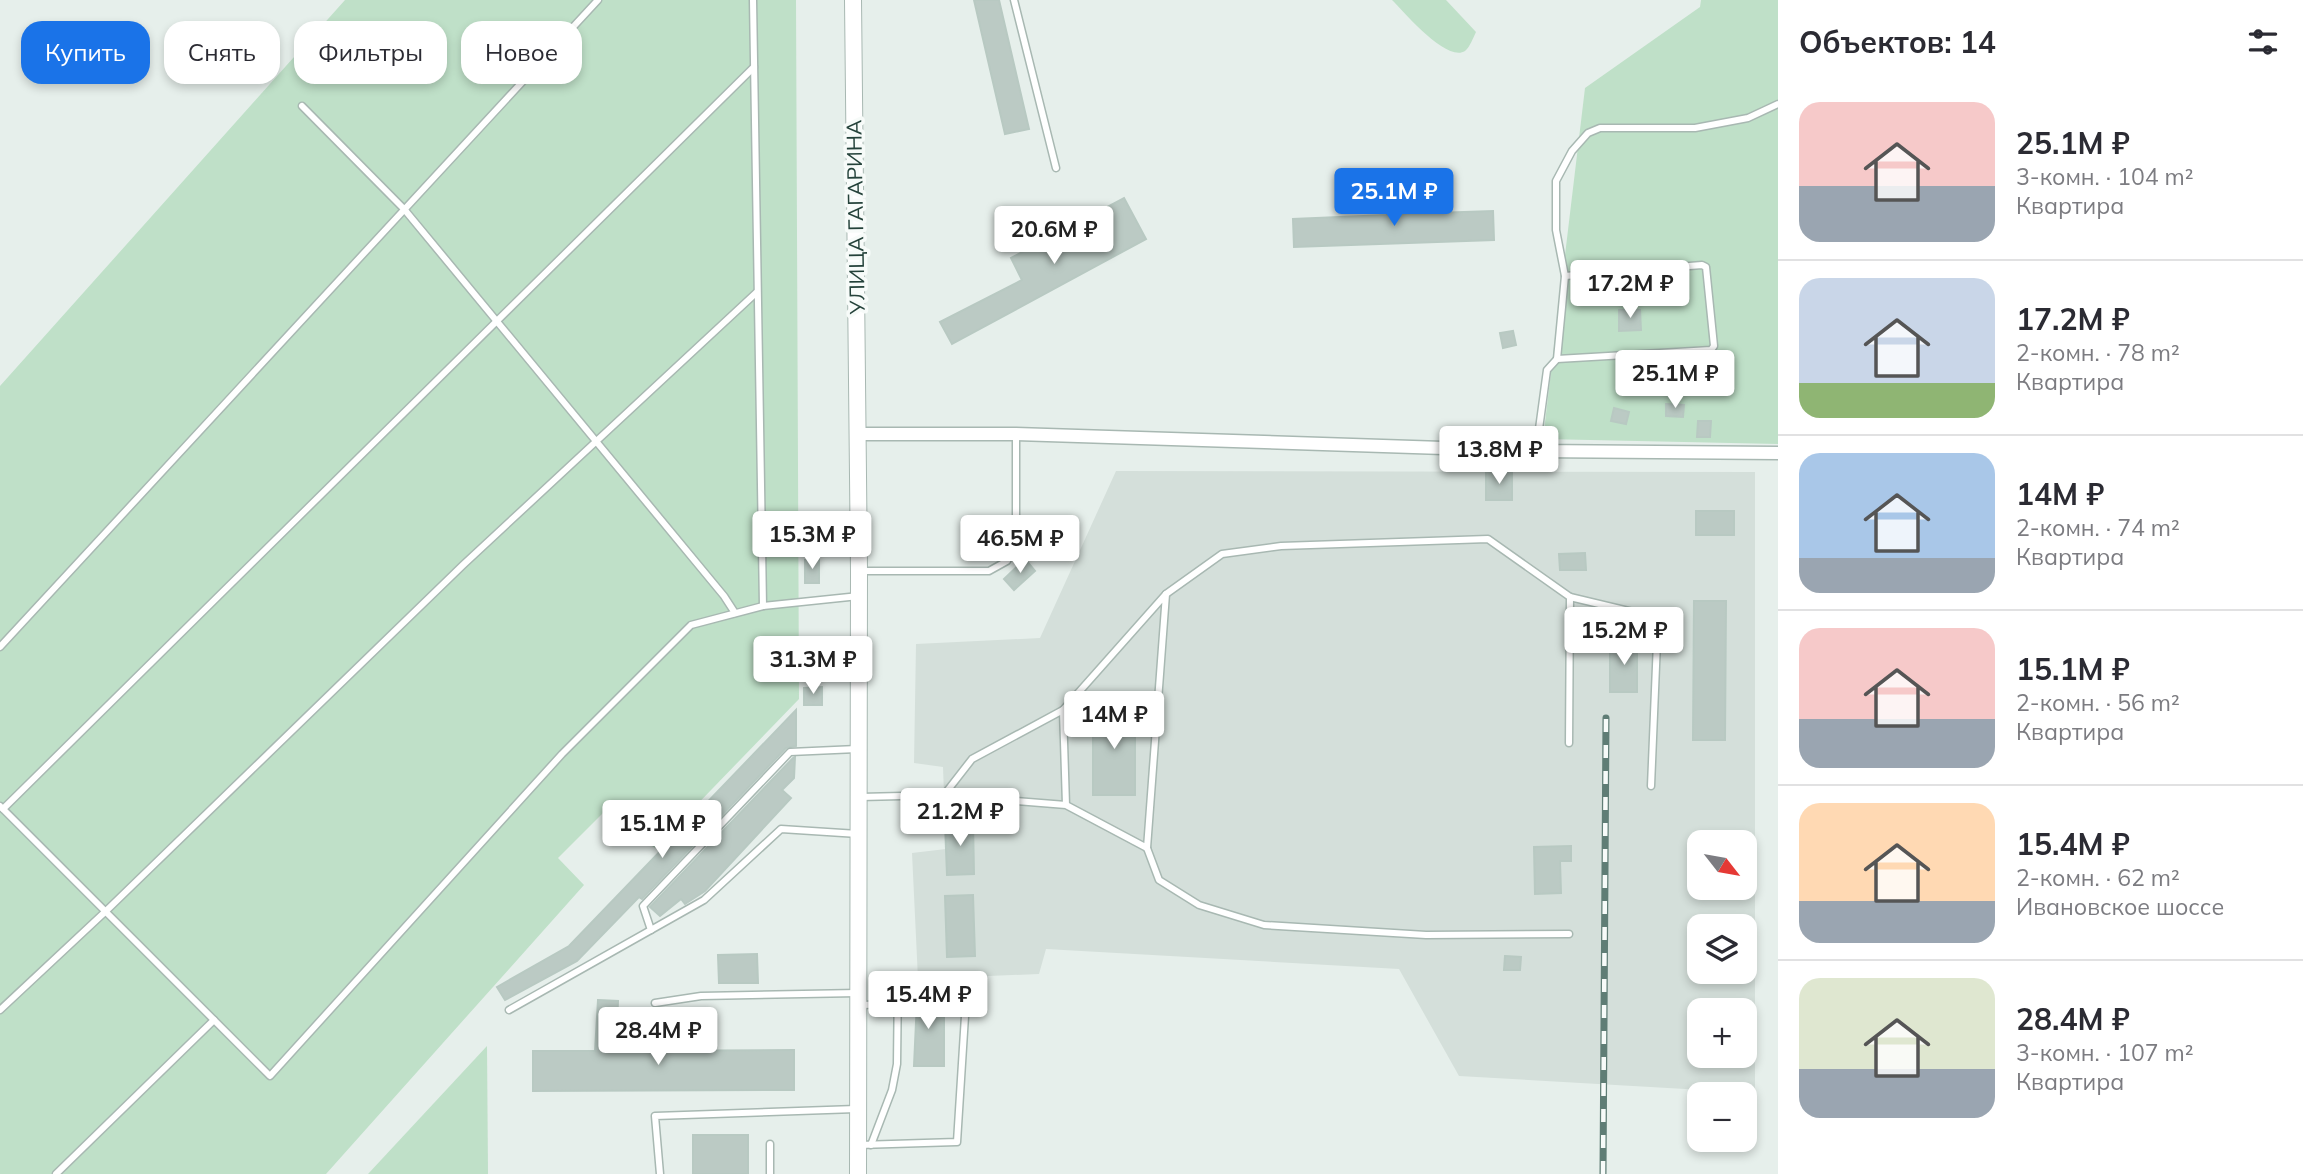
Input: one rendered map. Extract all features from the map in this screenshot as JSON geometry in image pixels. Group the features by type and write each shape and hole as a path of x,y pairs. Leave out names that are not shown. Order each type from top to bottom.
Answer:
{"street":[{"name":"УЛИЦА ГАГАРИНА","path":"853,0 859,571 858,1109 864,1145 858,1174"},
{"path":"858,434 1016,434 1536,451 1778,453"}],"lane":[{"path":"0,647 598,0"},
{"path":"752,0 763,606"},
{"path":"1014,0 1056,168"},
{"path":"754,67 2,807 270,1076 562,754 691,625 763,606 859,596"},
{"path":"1536,451 1547,370 1557,359 1565,276 1556,230 1556,181 1572,150 1588,133 1600,128 1695,128 1748,118 1778,104"},
{"path":"302,106 404,209 724,596 735,613"},
{"path":"1557,359 1711,350 1714,346 1706,267 1702,265 1565,276"},
{"path":"0,1010 463,565 757,292"},
{"path":"859,571 989,571 1007,561 1016,541 1016,434"},
{"path":"944,795 972,759 1063,710 1166,594 1222,554 1281,546 1488,539 1570,597 1658,618 1651,786"},
{"path":"1166,594 1147,848 1159,880 1199,905 1264,925 1426,935 1569,934"},
{"path":"1569,743 1570,597"},
{"path":"1063,710 1066,805"},
{"path":"651,930 643,906 790,752 859,749"},
{"path":"860,797 944,795 1066,805 1147,848"},
{"path":"509,1010 704,900 781,829 859,834"},
{"path":"898,980 892,1090 864,1145 957,1142 965,1016"},
{"path":"656,1003 701,996 860,999 898,1004"},
{"path":"56,1174 214,1020"},
{"path":"660,1174 654,1115 858,1109"},
{"path":"770,1144 771,1174"}],"shaded area":[{"path":"1116,471 1755,472 1755,830 1687,830 1687,900 1755,900 1755,914 1687,914 1687,984 1755,984 1755,998 1687,998 1687,1068 1755,1068 1755,1082 1687,1082 1687,1089 1459,1076 1399,969 1046,949 1039,974 918,979 912,853 946,849 943,767 914,763 916,644 1040,638"}],"green space":[{"path":"345,0 796,0 799,699 655,848 603,813 558,858 584,885 326,1174 0,1174 0,386 270,84 280,84 280,73 294,57 294,84 447,84 447,21 326,21"},
{"path":"1392,0 1446,0 1476,32 1470,45 1465,51 1457,53 1448,50 1426,34"},
{"path":"1701,0 1778,0 1778,444 1543,439 1585,88 1700,7"},
{"path":"487,1046 488,1174 368,1174"}],"building":[{"path":"974,0 999,0 1029,129 1005,134"},
{"path":"1124,198 1146,239 952,344 940,322 1022,280 1011,258"},
{"path":"1387,198 1403,198 1404,214 1493,211 1494,240 1294,247 1293,219 1387,215"},
{"path":"1619,310 1640,310 1641,330 1619,331"},
{"path":"1513,331 1516,345 1503,348 1500,333"},
{"path":"1666,404 1684,405 1683,417 1666,416"},
{"path":"1614,408 1629,412 1626,424 1611,421"},
{"path":"1698,421 1711,421 1710,437 1697,437"},
{"path":"1486,472 1512,472 1512,500 1486,500"},
{"path":"1696,511 1734,511 1734,535 1696,535"},
{"path":"1585,553 1586,570 1560,570 1559,554"},
{"path":"819,559 819,583 805,583 805,560"},
{"path":"1025,559 1035,571 1014,590 1004,579"},
{"path":"1694,601 1726,601 1725,740 1693,740"},
{"path":"1610,642 1637,642 1637,692 1610,692"},
{"path":"822,687 822,705 804,705 804,688"},
{"path":"1093,707 1135,707 1135,795 1093,795"},
{"path":"796,710 796,746 786,748 642,899 639,897 577,961 505,1000 497,987 569,946"},
{"path":"795,757 794,778 782,790 791,798 705,891 685,904 681,899 660,916 650,907 793,758"},
{"path":"973,822 974,874 947,875 945,823"},
{"path":"1571,846 1571,861 1560,861 1561,893 1535,894 1534,847"},
{"path":"973,895 975,956 947,957 945,896"},
{"path":"757,954 758,983 719,983 718,955"},
{"path":"1505,956 1521,957 1520,970 1504,970"},
{"path":"918,979 929,979 928,1012 944,1012 944,1066 914,1066"},
{"path":"598,1000 618,1001 616,1051 794,1050 794,1090 533,1091 533,1051 595,1051"},
{"path":"693,1135 748,1135 748,1174 693,1174"}],"railway":[{"path":"1603,1174 1606,718"}]}
